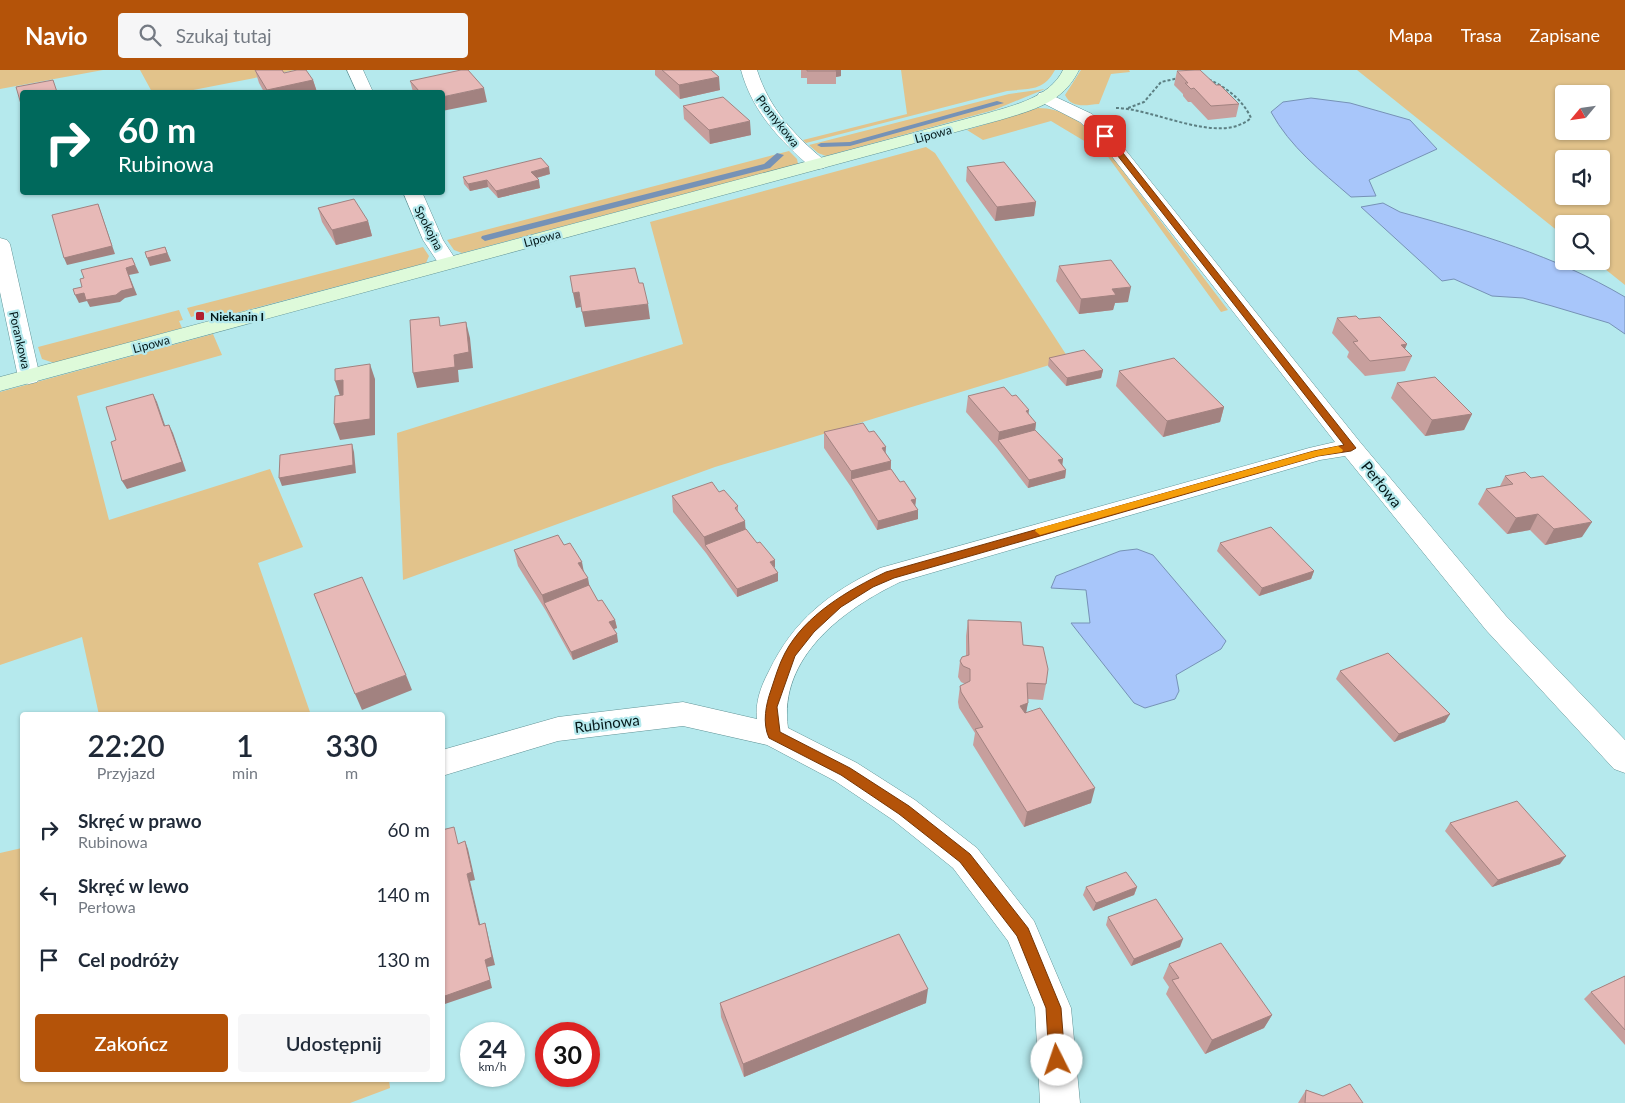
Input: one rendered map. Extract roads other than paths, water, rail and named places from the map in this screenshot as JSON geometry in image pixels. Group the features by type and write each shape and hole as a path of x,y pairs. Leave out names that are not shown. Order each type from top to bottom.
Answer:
{"street":[{"path":"355,70 364,90"},
{"name":"Promykowa","path":"749,70 755,92 763,104 796,146 818,164"},
{"name":"Lipowa","path":"0,384 962,126 1044,98 1061,87 1071,70"},
{"name":"Perłowa","path":"1044,98 1076,112 1091,122 1105,136 1351,448 1496,623 1625,760"},
{"name":"Spokojna","path":"413,195 433,240 448,264"},
{"name":"Porankowa","path":"0,244 29,377"},
{"path":"774,735 771,707 790,655 810,629 837,604 869,585 890,575 1044,530 1318,453 1351,448"},
{"name":"Rubinowa","path":"445,762 558,729 683,714 774,735 854,777 904,810 965,858 1022,932 1053,1008 1060,1103"}],"water":[{"path":"1311,98 1350,103 1410,120 1437,149 1369,180 1376,196 1351,197 1297,147 1271,112 1283,102"},
{"path":"1383,203 1400,212 1487,237 1544,258 1555,262 1555,270 1574,270 1625,297 1625,334 1609,323 1552,306 1523,298 1492,296 1454,279 1442,281 1361,207"},
{"path":"1137,549 1153,555 1226,641 1221,649 1176,675 1179,691 1175,699 1145,708 1134,703 1071,623 1090,623 1086,590 1051,588 1056,576 1120,551"}],"waterway":[{"path":"821,145 850,144 1000,103"},
{"path":"485,238 767,166 780,155"}],"place":[{"name":"Niekanin I","path":"200,316"}]}
